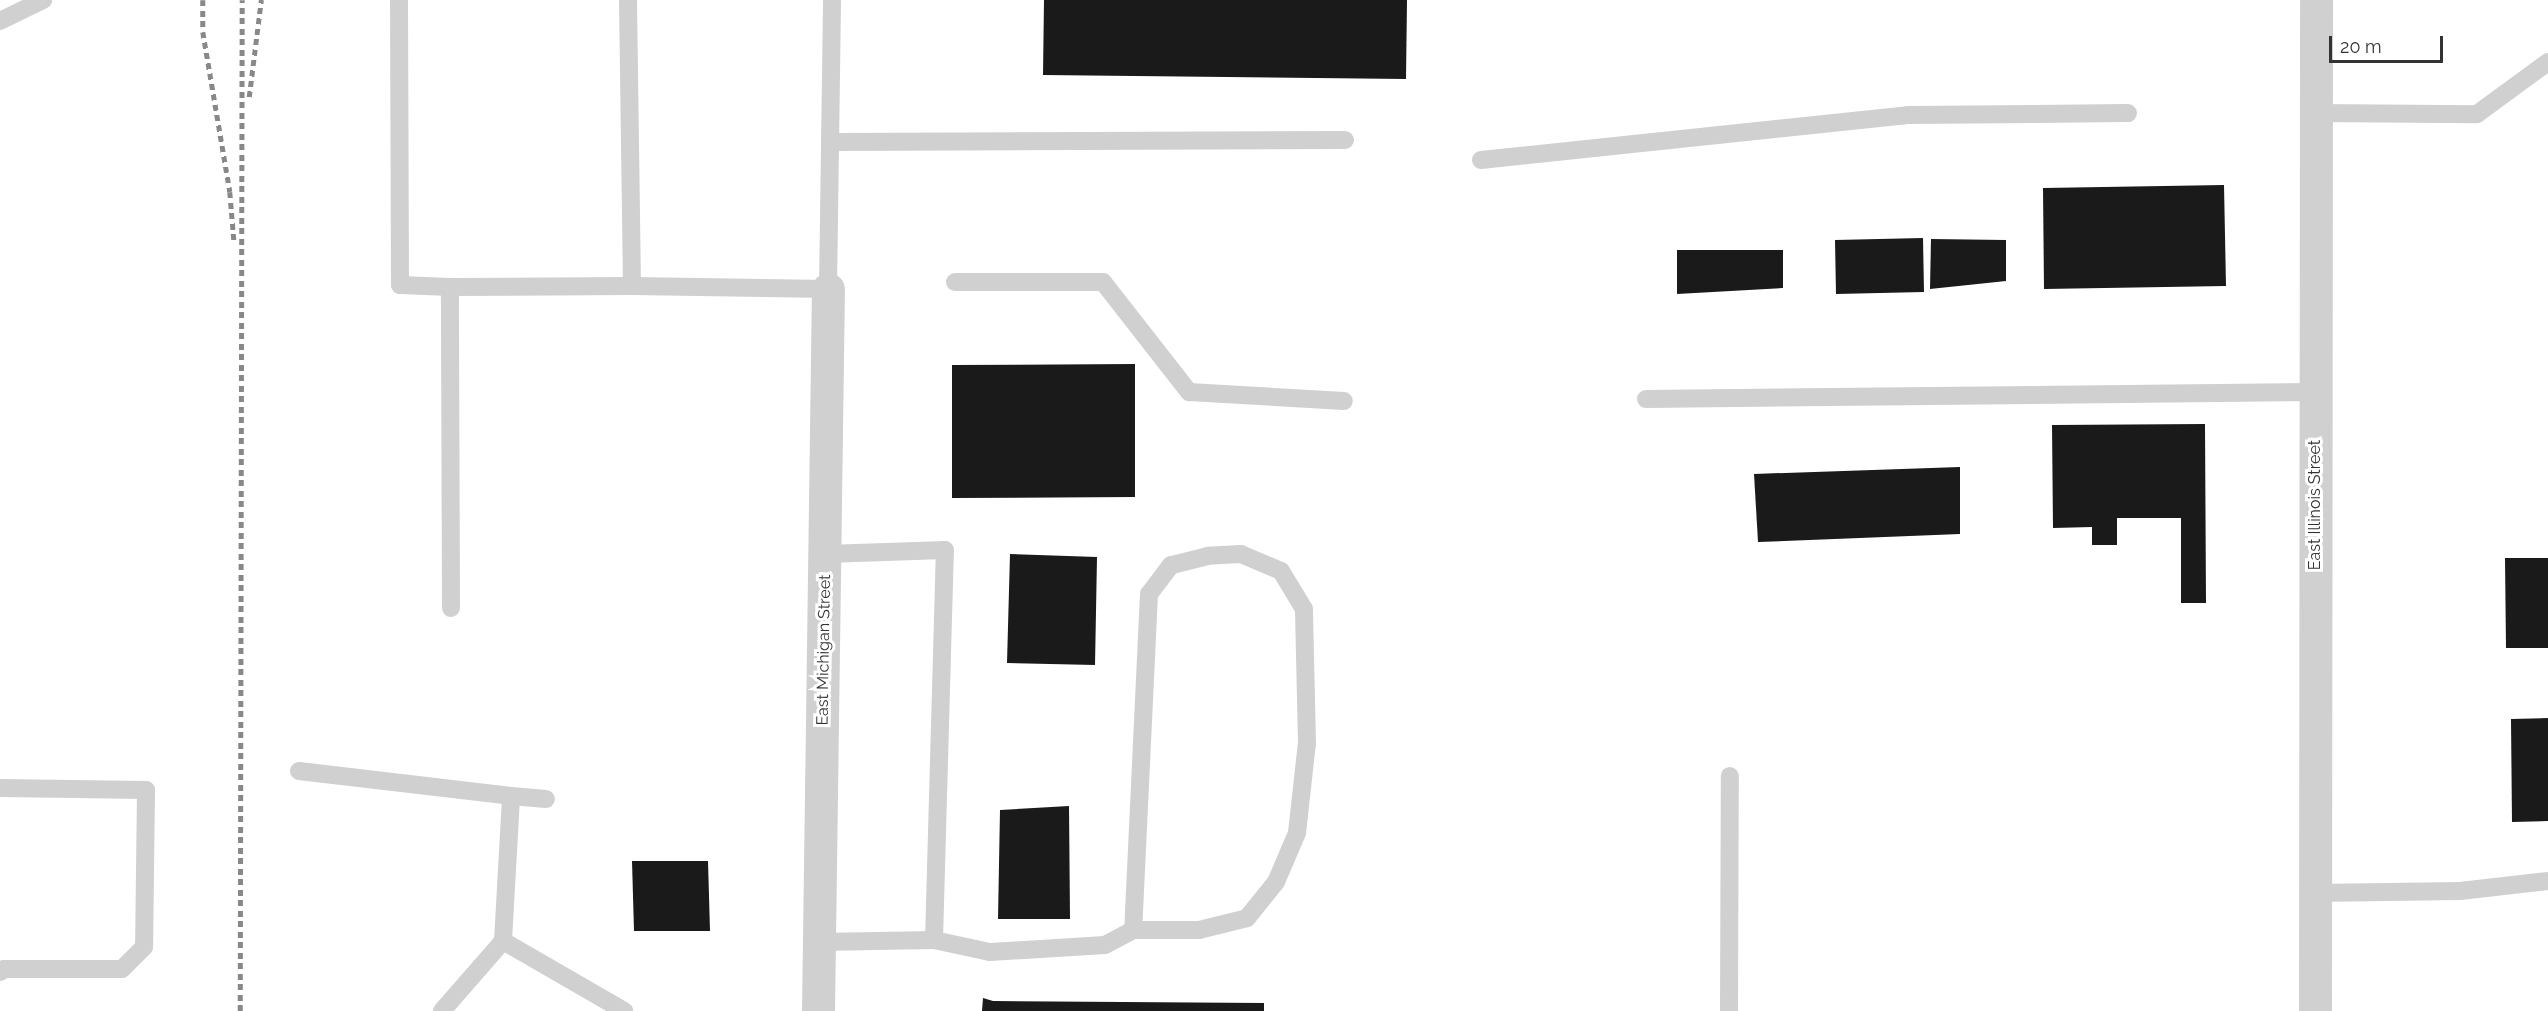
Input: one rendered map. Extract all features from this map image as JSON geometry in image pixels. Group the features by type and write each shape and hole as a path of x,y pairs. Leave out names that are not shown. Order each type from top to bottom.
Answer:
{"street":[{"name":"East Illinois Street","path":"2314,1011 2316,0"},
{"name":"East Michigan Street","path":"818,1011 828,289"}],"lane":[{"path":"0,21 43,0"},
{"path":"399,0 400,285 828,289 832,0"},
{"path":"628,0 632,286"},
{"path":"2315,113 2477,114 2548,62"},
{"path":"1481,160 1908,115 2128,113"},
{"path":"831,142 1346,140"},
{"path":"955,282 1103,282 1189,392 1344,401"},
{"path":"450,287 451,608"},
{"path":"1646,399 2315,392"},
{"path":"826,554 945,550 934,940"},
{"path":"819,942 934,940 990,952 1106,945 1133,930 1199,930 1247,918 1276,882 1297,833 1307,743 1304,609 1281,571 1241,554 1208,556 1171,565 1149,594 1133,930"},
{"path":"299,771 546,800"},
{"path":"1729,1011 1730,776"},
{"path":"0,788 146,790 144,946 122,969 4,969 0,972"},
{"path":"442,1011 503,941 511,796"},
{"path":"2315,893 2460,891 2548,881"},
{"path":"503,941 624,1011"}],"building":[{"path":"1044,0 1407,0 1406,79 1043,75"},
{"path":"2224,185 2226,286 2044,289 2043,188"},
{"path":"1923,238 1924,292 1836,294 1835,240"},
{"path":"1931,239 2006,240 2006,281 1930,289"},
{"path":"1677,250 1783,250 1783,288 1677,294"},
{"path":"1135,364 1135,497 952,498 952,365"},
{"path":"2205,424 2206,603 2181,603 2181,518 2117,518 2117,545 2092,545 2092,527 2053,528 2052,425"},
{"path":"1960,467 1960,534 1758,542 1754,474"},
{"path":"1010,554 1097,557 1095,665 1007,663"},
{"path":"2505,558 2548,558 2548,648 2506,648"},
{"path":"2548,718 2548,821 2512,822 2511,719"},
{"path":"1069,806 1070,919 998,919 1000,810"},
{"path":"632,861 708,861 710,931 634,931"},
{"path":"983,998 993,1001 1264,1003 1264,1011 982,1011"}],"railway":[{"path":"203,0 203,32 230,192 234,240"},
{"path":"240,1011 242,0"},
{"path":"249,97 261,0"}]}
